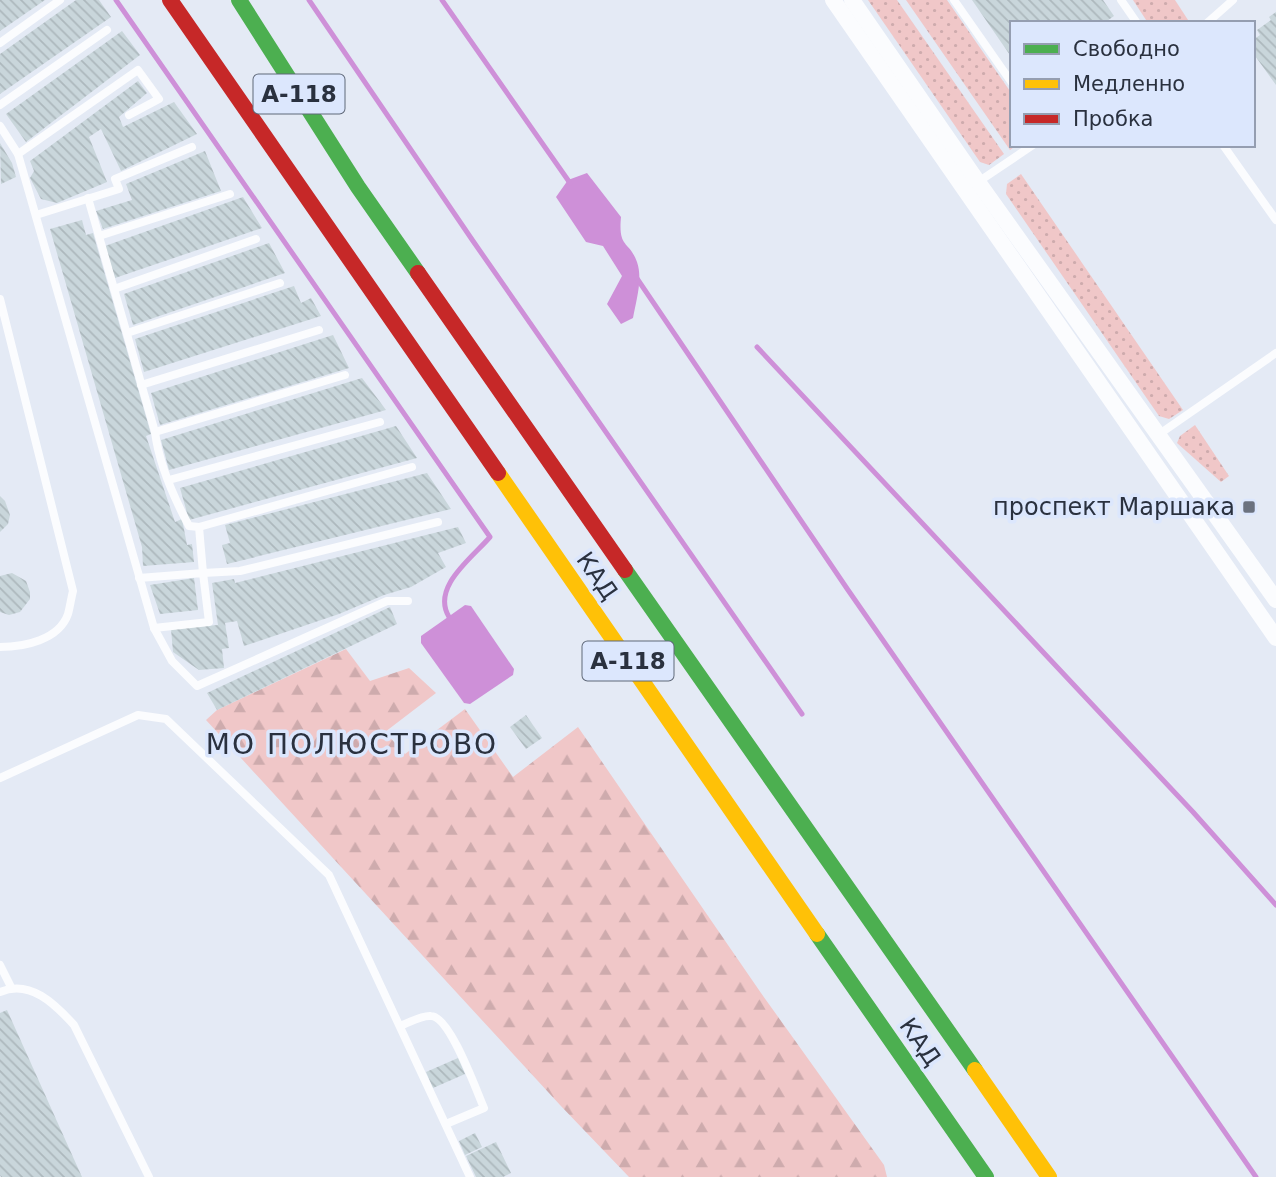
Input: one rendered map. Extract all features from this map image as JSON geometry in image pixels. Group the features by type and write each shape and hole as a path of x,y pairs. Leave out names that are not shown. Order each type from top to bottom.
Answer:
{"highway":[{"name":"КАД","path":"170,0 986,1177"},
{"name":"КАД","path":"239,0 358,187 1049,1177"}],"street":[{"path":"833,0 1274,633"},
{"path":"852,0 978,182 1276,600"}],"lane":[{"path":"0,43 60,0"},
{"path":"954,0 1010,80"},
{"path":"1121,0 1136,21"},
{"path":"1209,21 1233,0"},
{"path":"0,105 107,30"},
{"path":"18,154 138,69 159,99 129,116"},
{"path":"0,126 18,154 154,628 172,661 197,686 387,601 408,601"},
{"path":"36,215 119,189 116,179 192,147"},
{"path":"978,182 1030,147"},
{"path":"1224,147 1276,220"},
{"path":"99,236 230,194"},
{"path":"88,198 156,443 177,503 189,526 199,527 412,467"},
{"path":"114,289 257,239"},
{"path":"127,333 280,283"},
{"path":"0,299 73,591 67,617 51,635 20,647 0,647"},
{"path":"142,385 319,330"},
{"path":"1158,435 1276,353"},
{"path":"155,432 345,375"},
{"path":"169,480 380,422"},
{"path":"139,578 240,571 438,522"},
{"path":"154,628 209,622 199,527"},
{"path":"0,778 138,715 166,719 329,875 470,1177"},
{"path":"0,965 11,988"},
{"path":"0,992 11,988 37,992 61,1010 75,1025 149,1177"},
{"path":"400,1027 430,1015 439,1018 450,1031 484,1108 446,1124"}],"green space":[{"path":"868,0 897,0 1004,154 989,165 980,162"},
{"path":"906,0 947,0 1010,91 1010,147 1014,147 1010,150"},
{"path":"1133,0 1175,0 1189,21 1147,21"},
{"path":"1021,174 1183,410 1169,419 1159,416 1006,194 1007,184"},
{"path":"1195,425 1229,476 1221,482 1177,443 1180,436"},
{"path":"346,649 370,681 409,668 436,693 385,732 405,754 465,709 513,777 578,727 761,993 884,1165 887,1177 629,1177 206,720 217,710"}],"shaded area":[{"path":"587,173 621,217 621,234 639,269 633,318 621,324 607,304 622,276 603,246 586,242 556,197 568,180"},
{"path":"465,605 471,606 514,669 513,675 470,704 464,703 421,643 421,636"}],"building":[{"path":"0,0 45,0 0,31"},
{"path":"76,0 99,0 111,17 0,94 0,54"},
{"path":"972,0 1103,0 1114,16 1107,21 1010,21 1010,55"},
{"path":"1276,12 1276,85 1255,56 1255,39 1260,35 1257,30 1271,20 1269,17"},
{"path":"122,31 140,55 26,142 6,114"},
{"path":"138,81 147,93 119,117 123,127 174,102 197,134 121,171 101,129 89,137 107,182 57,203 41,199 30,178 34,171 30,161"},
{"path":"0,143 12,163 16,177 1,184"},
{"path":"205,151 221,191 103,229 96,211 132,200 126,184"},
{"path":"243,197 262,228 115,278 105,246"},
{"path":"82,220 86,235 93,233 151,434 146,436 175,522 182,519 187,545 192,544 194,562 143,566 142,547 50,229"},
{"path":"269,243 285,273 133,325 124,294"},
{"path":"294,286 301,303 311,298 321,316 144,372 135,339"},
{"path":"333,335 349,368 160,425 151,393"},
{"path":"362,378 386,410 169,470 161,440"},
{"path":"396,426 417,458 189,520 180,488"},
{"path":"427,473 451,509 227,564 222,545 230,543 225,525"},
{"path":"0,496 10,515 8,524 0,532"},
{"path":"458,527 466,543 438,553 446,567 411,587 244,646 237,621 225,623 229,648 222,649 224,668 199,670 173,652 171,629 218,625 212,583 234,579 235,583"},
{"path":"12,573 26,581 30,599 20,612 9,615 0,612 0,576"},
{"path":"194,578 198,610 160,614 150,585"},
{"path":"390,607 397,624 217,710 207,693"},
{"path":"526,715 542,738 526,749 510,727"},
{"path":"7,1010 82,1177 0,1175 0,1013"},
{"path":"458,1058 465,1074 433,1088 426,1072"},
{"path":"475,1133 482,1147 465,1155 459,1141"},
{"path":"496,1142 511,1173 503,1177 476,1177 466,1156"}],"waterway":[{"path":"116,0 490,537 449,584 445,595 449,617"},
{"path":"309,0 802,714"},
{"path":"442,0 570,183"},
{"path":"636,277 848,590 1256,1177"},
{"path":"757,347 1193,812 1276,905"}],"traffic: fast":[{"path":"239,0 358,187 418,273"},
{"path":"625,570 975,1070"},
{"path":"817,934 986,1177"}],"traffic: slow":[{"path":"498,473 817,934"},
{"path":"975,1070 1049,1177"}],"traffic: jam":[{"path":"170,0 498,473"},
{"path":"418,273 625,570"}],"place":[{"name":"проспект Маршака","path":"1249,507"}],"district":[{"name":"МО ПОЛЮСТРОВО","path":"352,744"}]}
